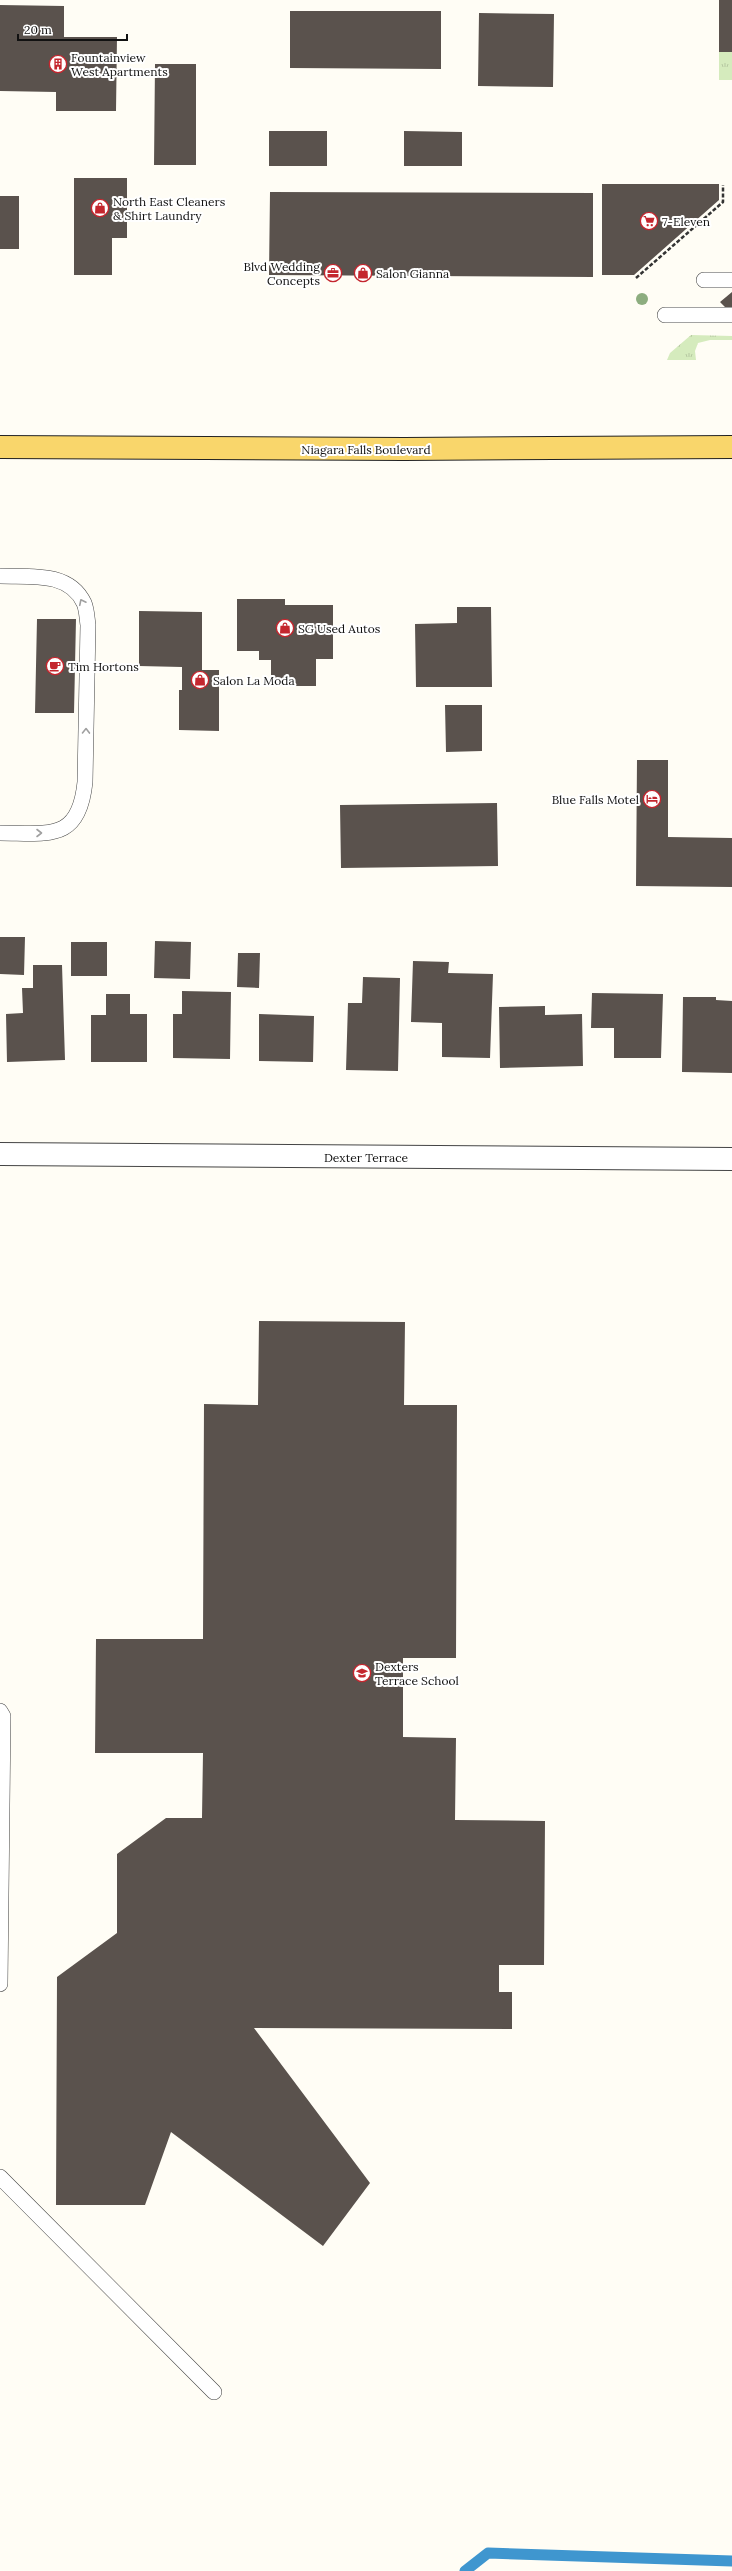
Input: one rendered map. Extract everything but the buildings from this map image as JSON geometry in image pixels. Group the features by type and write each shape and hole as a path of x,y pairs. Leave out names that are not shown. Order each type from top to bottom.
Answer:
{"main road":[{"name":"Niagara Falls Boulevard","path":"0,447 404,449 732,447"}],"street":[{"name":"Dexter Terrace","path":"0,1154 732,1159"}],"lane":[{"path":"704,280 732,280"},
{"path":"665,315 732,315"},
{"path":"0,576 56,578 75,589 85,604 88,625 85,782 83,800 76,818 66,828 48,833 0,833"},
{"path":"0,1711 3,1716 0,1984"},
{"path":"0,2177 214,2392"}],"path":[{"path":"636,278 723,202 723,185"}],"green space":[{"path":"719,52 732,52 732,80 719,80"},
{"path":"691,335 732,336 732,340 710,340 698,343 695,351 696,360 667,360 670,353"}],"waterway":[{"path":"465,2571 488,2553 732,2561"}],"place":[{"name":"Fountainview West Apartments","path":"58,64"},
{"name":"North East Cleaners & Shirt Laundry","path":"100,208"},
{"name":"7-Eleven","path":"649,221"},
{"name":"Blvd Wedding Concepts","path":"333,273"},
{"name":"Salon Gianna","path":"363,273"},
{"name":"SG Used Autos","path":"285,628"},
{"name":"Tim Hortons","path":"55,666"},
{"name":"Salon La Moda","path":"200,680"},
{"name":"Blue Falls Motel","path":"652,799"},
{"name":"Dexters Terrace School","path":"362,1673"}]}
